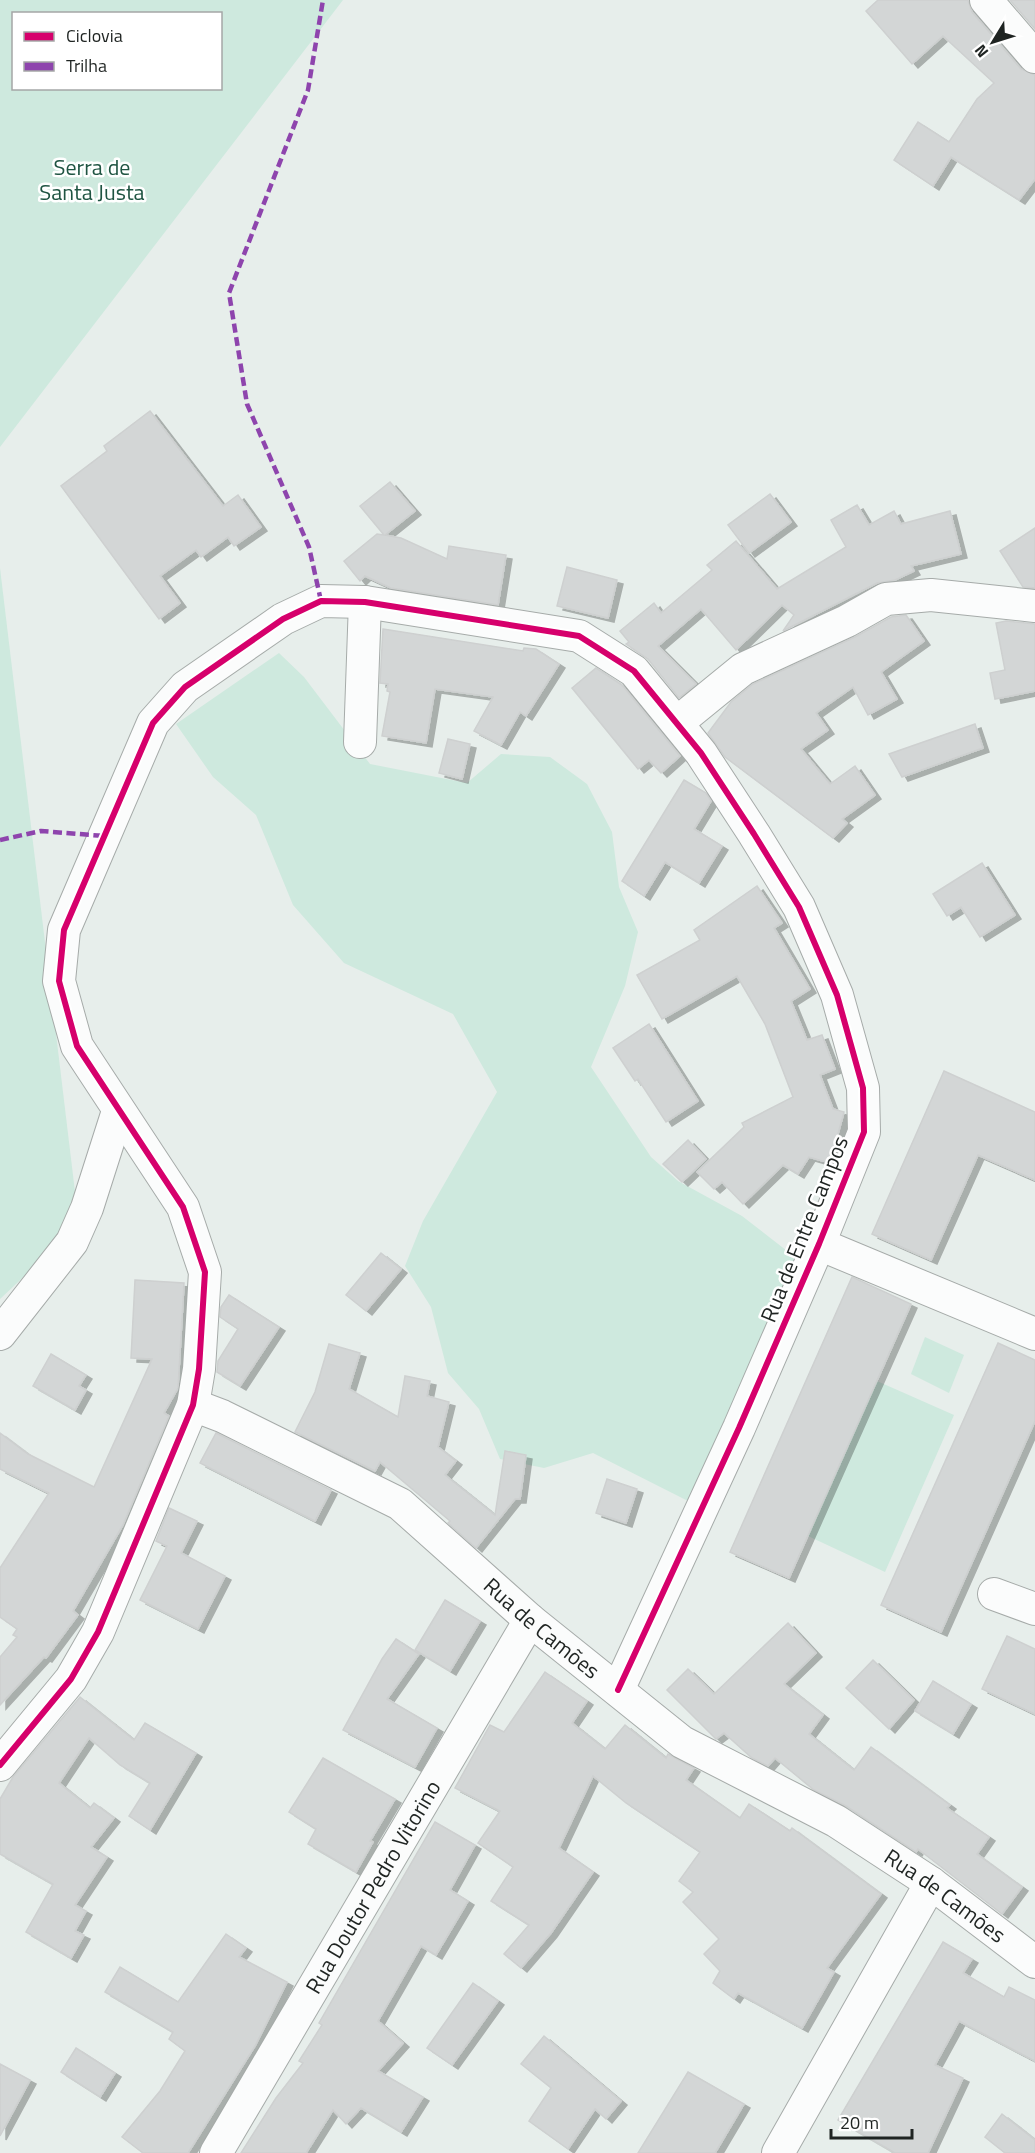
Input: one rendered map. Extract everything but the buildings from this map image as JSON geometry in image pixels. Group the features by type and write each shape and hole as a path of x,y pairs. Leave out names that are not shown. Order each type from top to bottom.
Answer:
{"street":[{"path":"986,0 1035,57"},
{"path":"678,722 743,669 847,621 886,599 931,595 1035,606"},
{"name":"Rua de Entre Campos","path":"0,1765 71,1680 98,1632 193,1405 199,1369 204,1272 183,1207 77,1046 59,981 64,930 153,723 185,687 283,619 321,602 365,602 579,636 633,671 678,722 701,753 799,907 837,995 862,1088 864,1132 819,1244 739,1428 618,1690"},
{"path":"360,742 365,602"},
{"path":"0,1335 72,1242 87,1208 118,1111"},
{"path":"819,1244 1035,1334"},
{"name":"Rua de Camões","path":"193,1405 222,1416 400,1504 530,1620 682,1742 836,1821 932,1882 1035,1962"},
{"path":"994,1594 1035,1609"},
{"name":"Rua Doutor Pedro Vitorino","path":"216,2153 530,1620"},
{"path":"778,2153 932,1882"}],"green space":[{"name":"Serra de Santa Justa","path":"0,0 343,0 0,447"},
{"path":"0,568 79,1225 0,1299"},
{"path":"279,653 304,677 370,764 467,783 501,754 550,757 587,784 612,832 619,887 638,932 625,986 591,1067 651,1157 678,1181 742,1216 800,1261 688,1501 593,1453 544,1468 500,1459 479,1409 448,1373 431,1307 405,1266 423,1221 497,1092 453,1014 344,963 293,905 256,815 213,777 176,724"},
{"path":"925,1337 964,1355 949,1393 911,1374"},
{"path":"877,1381 954,1415 885,1572 808,1536"}],"marked path":[{"path":"321,601 309,547 247,404 229,293 308,90 323,0"},
{"path":"0,840 41,831 104,836"}],"cycle path":[{"path":"0,1765 71,1679 98,1632 193,1405 199,1369 205,1272 183,1207 77,1046 59,981 64,930 153,723 185,687 283,619 321,601 365,602 579,636 634,671 701,753 799,907 837,995 863,1088 864,1132 819,1244 739,1428 618,1690"}]}
